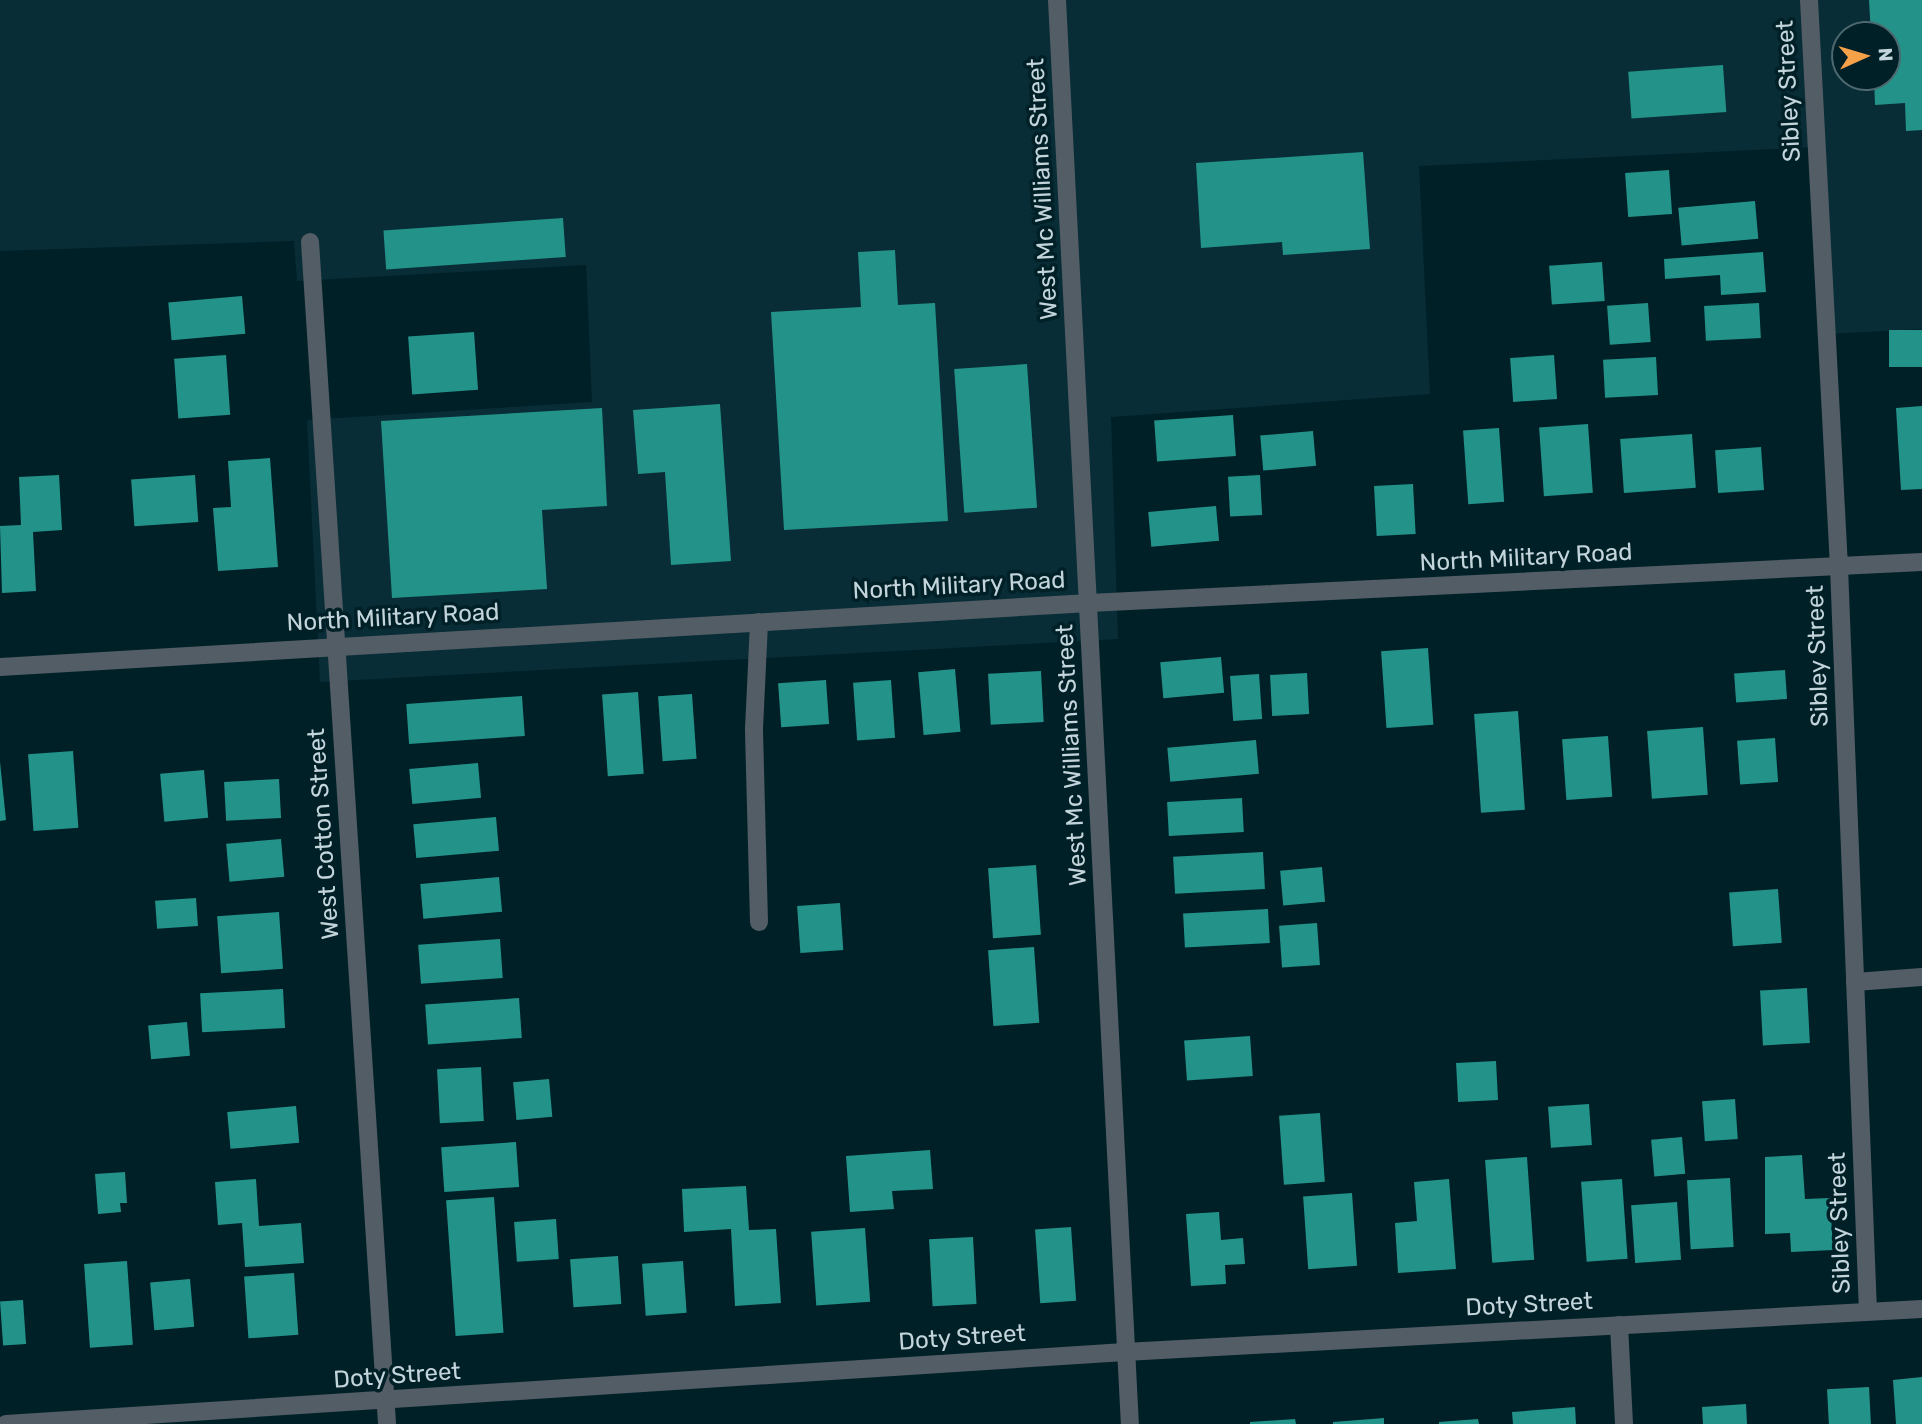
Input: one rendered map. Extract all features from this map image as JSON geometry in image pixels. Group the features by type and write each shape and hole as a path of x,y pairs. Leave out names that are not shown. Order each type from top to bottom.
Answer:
{"street":[{"name":"West Mc Williams Street","path":"1057,0 1130,1424"},
{"name":"Sibley Street","path":"1808,0 1839,567 1868,1311"},
{"name":"West Cotton Street","path":"310,242 387,1424"},
{"name":"North Military Road","path":"0,667 336,645 1089,603 1922,562"},
{"path":"759,622 754,729 759,922"},
{"path":"1855,982 1922,977"},
{"name":"Doty Street","path":"6,1424 1125,1352 1922,1308"},
{"path":"1619,1325 1624,1424"}],"shaded area":[{"path":"0,0 1922,0 1922,329 1827,334 1817,147 1419,166 1430,394 1111,417 1118,639 320,682 307,420 592,402 586,265 297,281 294,241 0,251"}],"building":[{"path":"1869,0 1922,0 1922,130 1906,131 1905,103 1875,105 1874,91 1901,91 1901,21 1870,21"},
{"path":"1723,65 1726,112 1632,119 1628,72"},
{"path":"1363,152 1370,249 1283,255 1282,242 1201,248 1196,163"},
{"path":"1669,170 1672,214 1628,217 1625,173"},
{"path":"1755,201 1758,239 1682,246 1678,208"},
{"path":"563,218 566,257 386,269 383,231"},
{"path":"895,250 898,305 935,303 948,521 784,530 771,312 861,307 858,252"},
{"path":"1763,252 1766,292 1721,295 1720,275 1665,279 1664,259"},
{"path":"1602,262 1605,301 1552,305 1549,266"},
{"path":"242,296 245,334 172,340 168,302"},
{"path":"1648,303 1651,342 1610,345 1607,306"},
{"path":"1759,303 1761,338 1706,341 1704,306"},
{"path":"1889,330 1922,330 1922,367 1889,367"},
{"path":"474,332 478,390 412,394 408,337"},
{"path":"226,355 230,415 178,418 174,359"},
{"path":"1554,355 1557,399 1513,402 1510,358"},
{"path":"1656,357 1658,395 1605,398 1603,360"},
{"path":"1027,364 1037,508 964,513 954,369"},
{"path":"720,404 731,561 671,565 665,472 638,474 633,410"},
{"path":"1922,406 1922,489 1901,490 1896,408"},
{"path":"602,408 607,506 542,510 547,589 392,598 381,421"},
{"path":"1233,415 1236,456 1157,461 1154,421"},
{"path":"1588,424 1593,493 1544,496 1539,427"},
{"path":"1499,428 1504,502 1468,504 1463,431"},
{"path":"1313,431 1316,466 1263,470 1260,436"},
{"path":"1692,434 1696,488 1624,493 1620,439"},
{"path":"1761,447 1764,490 1718,493 1715,450"},
{"path":"270,458 278,567 218,571 213,508 231,507 228,461"},
{"path":"59,475 62,530 33,532 36,591 2,593 0,526 21,525 19,477"},
{"path":"195,475 198,522 134,526 131,479"},
{"path":"1260,475 1262,515 1230,517 1228,477"},
{"path":"1413,484 1416,534 1377,536 1374,486"},
{"path":"1216,506 1219,541 1151,547 1148,512"},
{"path":"1428,648 1433,725 1386,728 1381,651"},
{"path":"1221,657 1224,693 1163,698 1160,662"},
{"path":"955,669 960,732 924,735 918,672"},
{"path":"1785,670 1787,699 1736,702 1734,674"},
{"path":"1041,671 1044,722 991,725 988,674"},
{"path":"1307,673 1309,714 1272,716 1270,675"},
{"path":"1259,674 1262,719 1233,721 1230,676"},
{"path":"826,680 829,724 781,727 778,683"},
{"path":"891,680 895,738 857,741 853,683"},
{"path":"638,692 644,774 608,776 602,695"},
{"path":"692,694 697,759 663,761 658,696"},
{"path":"522,696 525,736 409,744 406,704"},
{"path":"1518,711 1525,810 1481,813 1474,714"},
{"path":"1703,727 1708,795 1652,799 1647,731"},
{"path":"1608,736 1612,797 1566,800 1562,739"},
{"path":"1775,738 1778,782 1740,785 1737,741"},
{"path":"1256,740 1259,774 1170,782 1167,748"},
{"path":"73,751 78,828 33,831 28,754"},
{"path":"0,762 6,820 0,821"},
{"path":"478,763 481,798 412,804 409,769"},
{"path":"204,770 208,818 164,822 160,774"},
{"path":"279,779 281,818 226,821 224,782"},
{"path":"1242,798 1244,832 1169,836 1167,802"},
{"path":"496,817 499,851 416,858 413,824"},
{"path":"281,839 284,877 230,882 226,844"},
{"path":"1263,852 1265,889 1175,894 1173,857"},
{"path":"1036,865 1041,935 993,938 988,868"},
{"path":"1322,867 1325,902 1283,906 1280,871"},
{"path":"499,877 502,912 423,919 420,884"},
{"path":"1778,889 1782,943 1733,946 1729,892"},
{"path":"196,898 198,926 157,929 155,901"},
{"path":"840,903 843,950 800,953 797,906"},
{"path":"1268,909 1270,943 1185,947 1183,913"},
{"path":"279,912 283,969 221,973 217,916"},
{"path":"1317,923 1320,965 1282,968 1279,926"},
{"path":"500,939 503,978 421,984 418,945"},
{"path":"1034,947 1039,1023 993,1026 988,950"},
{"path":"1807,988 1810,1043 1763,1045 1760,990"},
{"path":"283,989 285,1028 202,1032 200,993"},
{"path":"519,998 522,1038 428,1044 425,1005"},
{"path":"187,1022 190,1056 151,1059 148,1025"},
{"path":"1250,1036 1253,1076 1187,1081 1184,1041"},
{"path":"1496,1061 1498,1100 1458,1102 1456,1063"},
{"path":"481,1067 484,1121 440,1123 437,1069"},
{"path":"549,1079 552,1117 516,1120 513,1082"},
{"path":"1735,1099 1738,1139 1705,1141 1702,1101"},
{"path":"1589,1104 1592,1145 1551,1148 1548,1107"},
{"path":"296,1106 299,1143 230,1149 227,1112"},
{"path":"1320,1113 1325,1182 1284,1185 1279,1116"},
{"path":"1682,1137 1685,1174 1654,1177 1651,1140"},
{"path":"516,1142 519,1187 444,1192 441,1147"},
{"path":"930,1150 933,1189 892,1191 894,1209 850,1212 846,1156"},
{"path":"1802,1155 1805,1199 1830,1198 1833,1250 1791,1252 1790,1233 1765,1234 1765,1157"},
{"path":"1527,1157 1534,1260 1492,1263 1485,1160"},
{"path":"125,1172 127,1203 120,1203 121,1212 98,1214 95,1174"},
{"path":"1730,1178 1734,1247 1691,1249 1687,1180"},
{"path":"256,1179 259,1226 301,1223 304,1263 245,1267 242,1223 218,1225 215,1182"},
{"path":"1449,1179 1456,1269 1398,1273 1395,1223 1417,1221 1414,1182"},
{"path":"1622,1179 1628,1259 1587,1262 1581,1182"},
{"path":"746,1186 749,1230 776,1229 781,1303 735,1306 731,1229 684,1232 682,1189"},
{"path":"1352,1193 1357,1266 1308,1269 1303,1196"},
{"path":"494,1197 503,1333 456,1336 446,1200"},
{"path":"1677,1202 1681,1260 1635,1263 1631,1205"},
{"path":"1219,1212 1221,1240 1243,1238 1245,1264 1225,1265 1226,1284 1191,1286 1186,1214"},
{"path":"556,1219 559,1259 517,1262 514,1222"},
{"path":"1071,1227 1076,1301 1040,1303 1035,1230"},
{"path":"865,1228 870,1302 816,1306 811,1232"},
{"path":"973,1237 977,1304 933,1306 929,1239"},
{"path":"618,1256 621,1304 573,1307 570,1259"},
{"path":"127,1261 133,1345 90,1348 84,1264"},
{"path":"683,1261 687,1313 646,1316 642,1264"},
{"path":"294,1273 298,1335 248,1338 244,1276"},
{"path":"190,1279 194,1327 154,1330 150,1282"},
{"path":"23,1300 26,1344 3,1345 0,1302"},
{"path":"1922,1377 1922,1424 1896,1424 1893,1380"},
{"path":"1869,1387 1871,1424 1829,1424 1827,1389"},
{"path":"1746,1404 1747,1424 1703,1424 1702,1407"},
{"path":"1575,1407 1576,1424 1513,1424 1512,1412"},
{"path":"1384,1418 1384,1424 1333,1424 1333,1422"},
{"path":"1295,1419 1296,1424 1250,1424 1250,1422"},
{"path":"1478,1419 1479,1424 1439,1424 1439,1422"}]}
